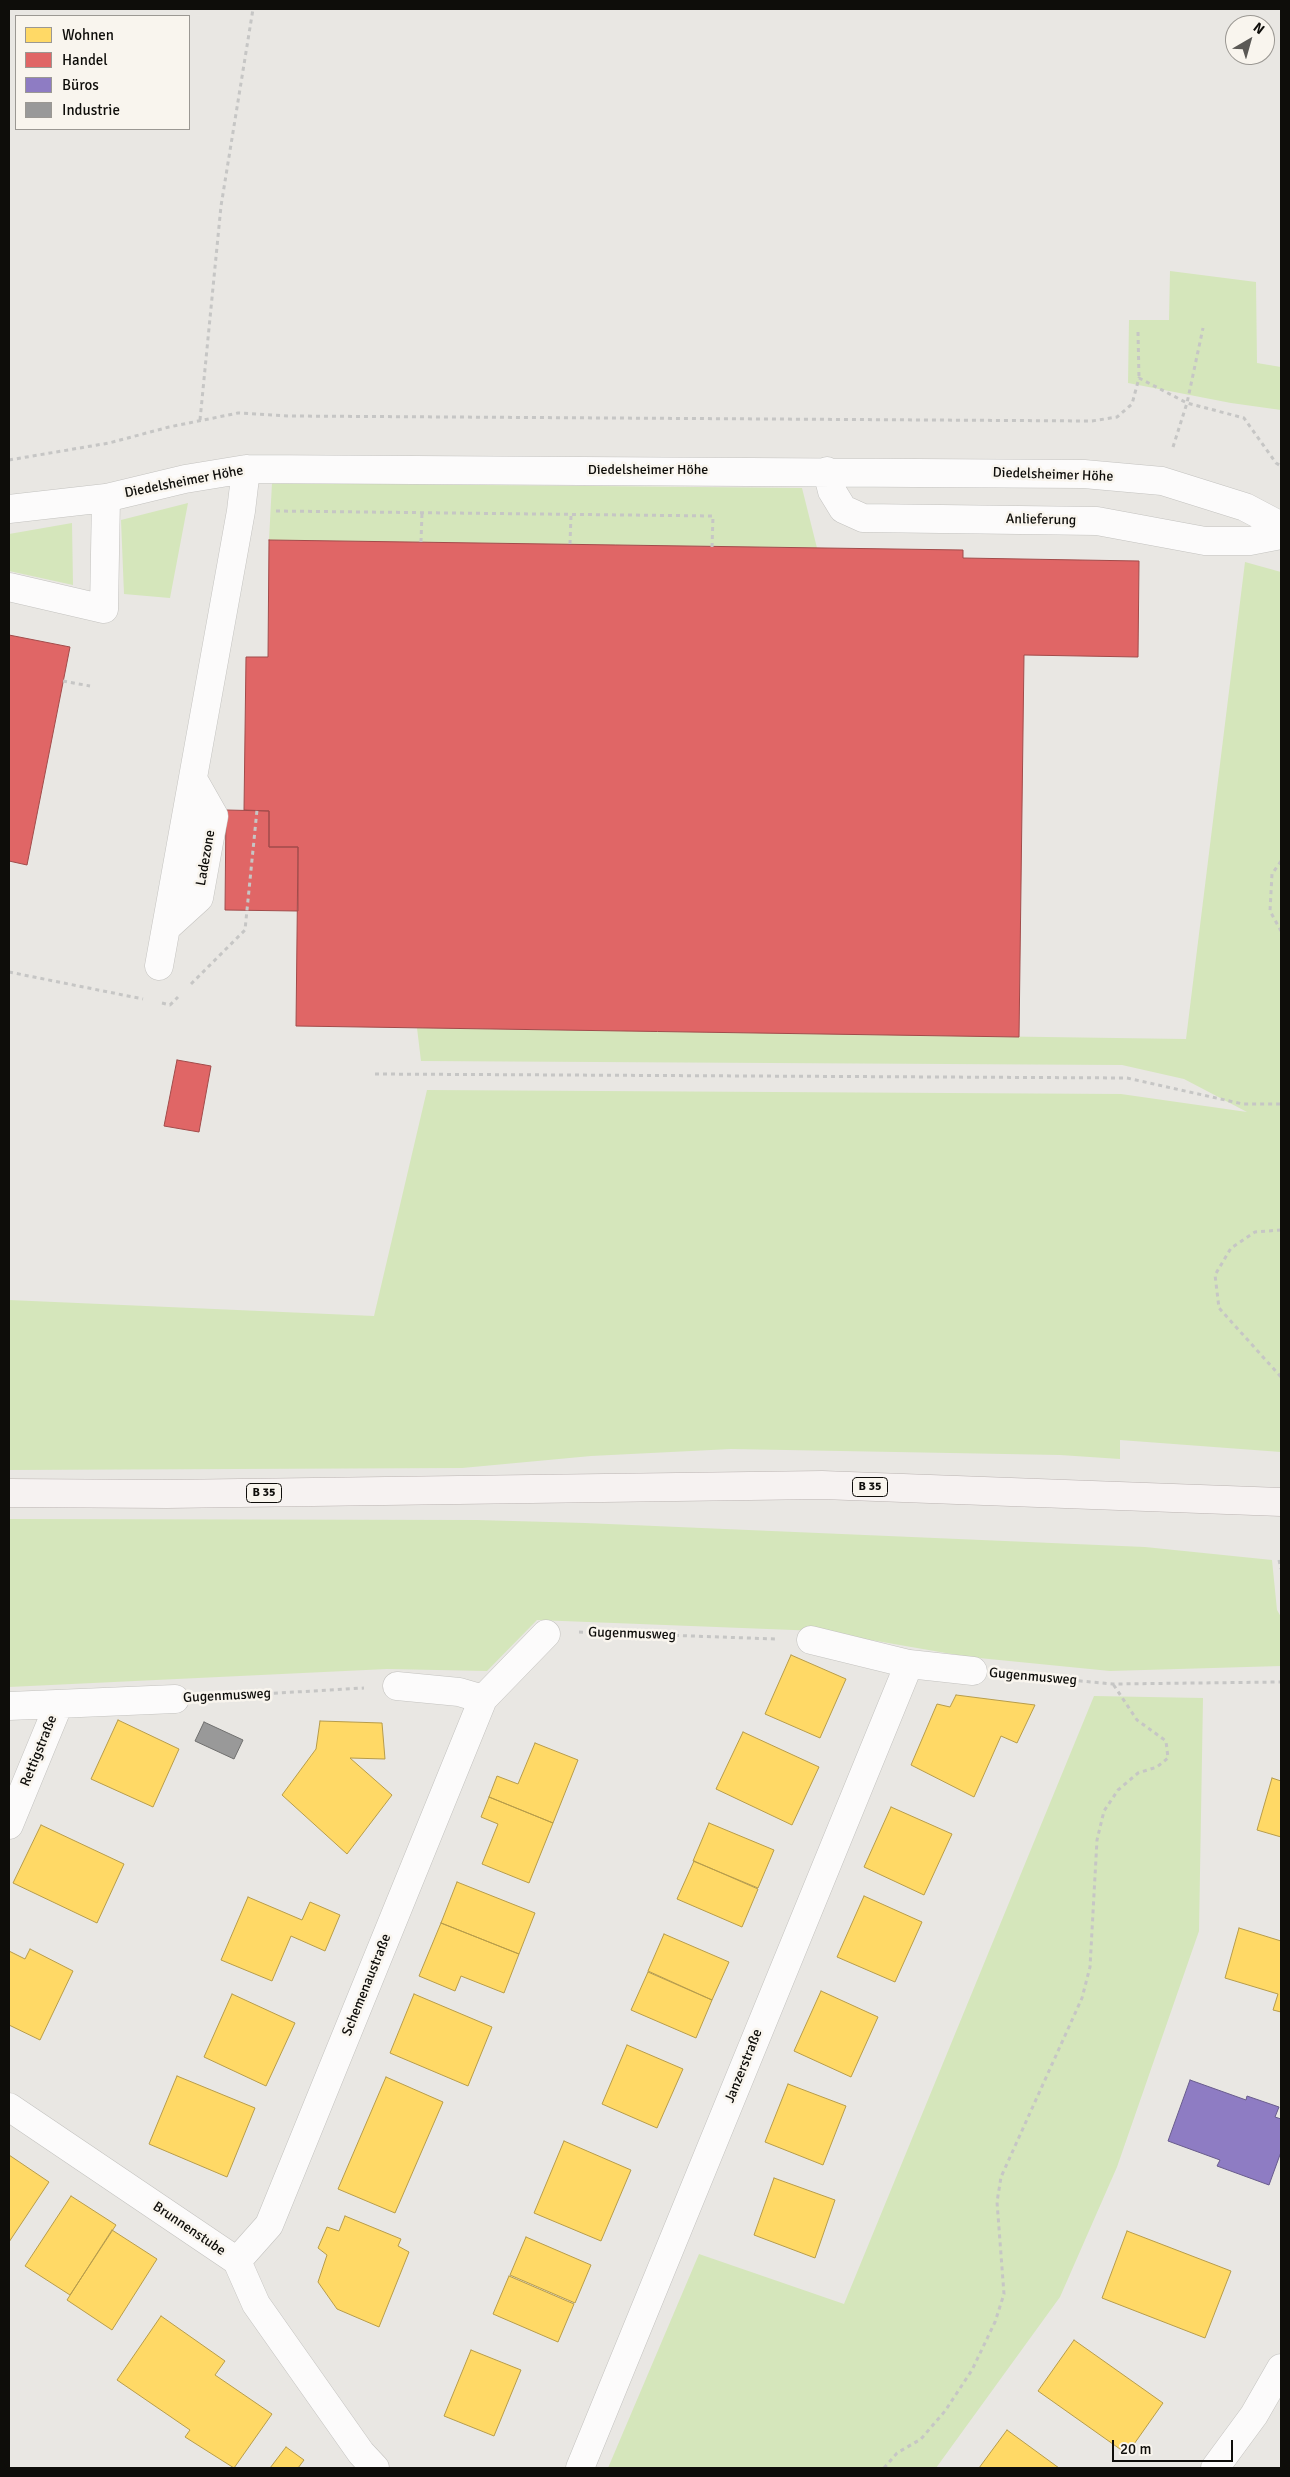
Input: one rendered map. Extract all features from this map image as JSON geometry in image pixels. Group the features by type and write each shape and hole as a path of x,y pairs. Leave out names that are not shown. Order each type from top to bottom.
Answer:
{"main road":[{"name":"B 35","path":"9,1493 177,1494 822,1485 1281,1502"}],"street":[{"name":"Diedelsheimer Höhe","path":"9,509 106,498 185,479 246,469 1084,474 1162,481 1245,507 1281,526"},
{"path":"159,966 241,510 246,469"},
{"name":"Anlieferung","path":"828,471 832,491 843,509 863,518 1097,521 1205,540 1250,541 1281,535"},
{"path":"9,587 104,609 106,498"},
{"path":"397,1686 459,1692 483,1700 546,1634"},
{"name":"Gugenmusweg","path":"811,1640 909,1664 973,1671"},
{"name":"Janzerstraße","path":"580,2468 909,1664"},
{"name":"Gugenmusweg","path":"9,1706 58,1706 175,1699"},
{"name":"Schemenaustraße","path":"237,2261 269,2225 483,1700"},
{"name":"Rettigstraße","path":"9,1825 58,1706"},
{"name":"Brunnenstube","path":"9,2107 237,2261 256,2304 361,2453 376,2468"},
{"path":"1215,2468 1254,2415 1281,2368"}],"path":[{"path":"200,420 221,206 253,9"},
{"path":"1162,481 1187,403 1202,328"},
{"path":"9,460 109,443 200,420 238,413 300,416 1092,421 1117,417 1132,404 1139,378 1138,332"},
{"path":"1139,378 1187,403 1244,418 1276,463 1281,466"},
{"path":"241,510 713,516 712,546"},
{"path":"421,542 422,513"},
{"path":"570,544 571,514"},
{"path":"63,681 90,686"},
{"path":"245,930 257,810"},
{"path":"1281,861 1272,874 1270,911 1281,931"},
{"path":"375,1074 1127,1078 1243,1104 1281,1104"},
{"path":"1281,1230 1254,1232 1230,1248 1215,1275 1218,1308 1281,1377"},
{"path":"1279,1560 1281,1569"},
{"name":"Gugenmusweg","path":"546,1634 561,1631 811,1640"},
{"name":"Gugenmusweg","path":"973,1671 1113,1684 1281,1682"},
{"path":"884,2468 897,2453 921,2438 945,2411 972,2370 995,2322 1004,2294 997,2202 1001,2177 1082,1998 1090,1966 1098,1840 1104,1811 1118,1790 1138,1773 1157,1767 1168,1758 1166,1741 1137,1720 1113,1684"},
{"name":"Gugenmusweg","path":"175,1699 397,1686"}],"green space":[{"path":"1170,271 1256,282 1257,363 1281,367 1281,410 1231,403 1128,383 1129,320 1169,320"},
{"path":"272,483 802,488 817,548 269,540"},
{"path":"188,503 170,598 124,594 121,520"},
{"path":"72,523 73,585 9,571 9,534"},
{"path":"1245,562 1281,572 1281,1452 1120,1440 1120,1459 1060,1455 731,1449 591,1456 462,1468 9,1470 9,1300 374,1316 427,1090 1121,1094 1247,1112 1184,1079 1122,1065 421,1061 417,1028 1186,1039"},
{"path":"9,1519 477,1520 585,1523 1145,1547 1272,1560 1277,1610 1281,1617 1281,1666 1110,1671 969,1657 819,1631 537,1620 487,1671 387,1669 9,1687"},
{"path":"1094,1696 1203,1698 1199,1931 1117,2167 1060,2297 936,2468 608,2468 699,2254 844,2304"}],"building: Wohnen":[{"path":"791,1655 846,1679 820,1738 765,1714"},
{"path":"956,1695 1035,1705 1017,1743 1001,1736 974,1797 911,1765 937,1704 950,1707"},
{"path":"118,1720 179,1749 153,1807 91,1779"},
{"path":"320,1721 382,1723 385,1759 350,1758 392,1795 347,1854 282,1795 316,1749"},
{"path":"743,1732 819,1767 792,1825 716,1789"},
{"path":"535,1743 578,1760 553,1823 489,1797 497,1776 518,1784"},
{"path":"1272,1778 1281,1781 1281,1837 1257,1830"},
{"path":"489,1797 553,1823 529,1883 482,1864 498,1824 481,1817"},
{"path":"891,1807 952,1834 924,1895 864,1867"},
{"path":"709,1823 774,1850 758,1888 693,1861"},
{"path":"41,1825 124,1864 97,1923 13,1883"},
{"path":"694,1861 758,1889 742,1927 677,1899"},
{"path":"457,1882 535,1913 519,1954 441,1923"},
{"path":"864,1896 922,1922 895,1982 837,1957"},
{"path":"248,1897 302,1920 310,1902 340,1915 325,1951 291,1936 272,1981 221,1960"},
{"path":"441,1923 519,1954 504,1993 461,1976 455,1991 419,1976"},
{"path":"1239,1928 1281,1941 1281,2012 1273,2010 1278,1994 1225,1978"},
{"path":"664,1934 729,1962 712,2000 648,1971"},
{"path":"30,1949 73,1971 40,2040 9,2025 9,1951 25,1959"},
{"path":"648,1972 712,2000 696,2038 631,2010"},
{"path":"821,1991 878,2017 851,2077 794,2051"},
{"path":"232,1994 295,2023 266,2086 204,2057"},
{"path":"414,1994 492,2027 468,2086 390,2053"},
{"path":"627,2045 683,2069 657,2128 602,2104"},
{"path":"177,2076 255,2108 227,2177 149,2144"},
{"path":"386,2077 443,2102 395,2213 338,2189"},
{"path":"788,2084 846,2106 823,2165 765,2142"},
{"path":"564,2141 631,2170 601,2241 534,2213"},
{"path":"9,2155 49,2182 9,2242"},
{"path":"774,2178 835,2200 815,2258 754,2235"},
{"path":"71,2196 116,2225 70,2295 25,2266"},
{"path":"345,2216 401,2239 398,2246 409,2252 379,2327 337,2309 318,2282 327,2255 318,2248 327,2227 339,2231"},
{"path":"112,2230 157,2259 112,2330 67,2300"},
{"path":"1127,2231 1231,2271 1205,2338 1102,2298"},
{"path":"526,2237 591,2265 575,2303 510,2275"},
{"path":"509,2276 574,2304 558,2342 493,2314"},
{"path":"161,2316 225,2361 215,2375 272,2414 234,2468 185,2437 190,2430 117,2380"},
{"path":"1074,2340 1163,2403 1127,2454 1038,2391"},
{"path":"471,2350 521,2370 494,2436 444,2416"},
{"path":"1007,2430 1059,2468 979,2468"},
{"path":"286,2447 304,2460 298,2468 270,2468"}],"building: Handel":[{"path":"269,540 963,550 963,558 1139,561 1138,657 1024,655 1019,1037 296,1026 298,847 269,847 269,811 244,810 246,657 268,657"},
{"path":"9,635 70,647 27,865 9,861"},
{"path":"226,810 269,811 269,847 298,847 298,911 225,910"},
{"path":"177,1060 211,1066 199,1132 164,1126"}],"building: Büros":[{"path":"1190,2080 1246,2100 1247,2096 1279,2107 1275,2117 1281,2119 1281,2152 1269,2185 1217,2166 1220,2160 1168,2141"}],"building: Industrie":[{"path":"204,1722 243,1740 234,1759 195,1741"}]}
